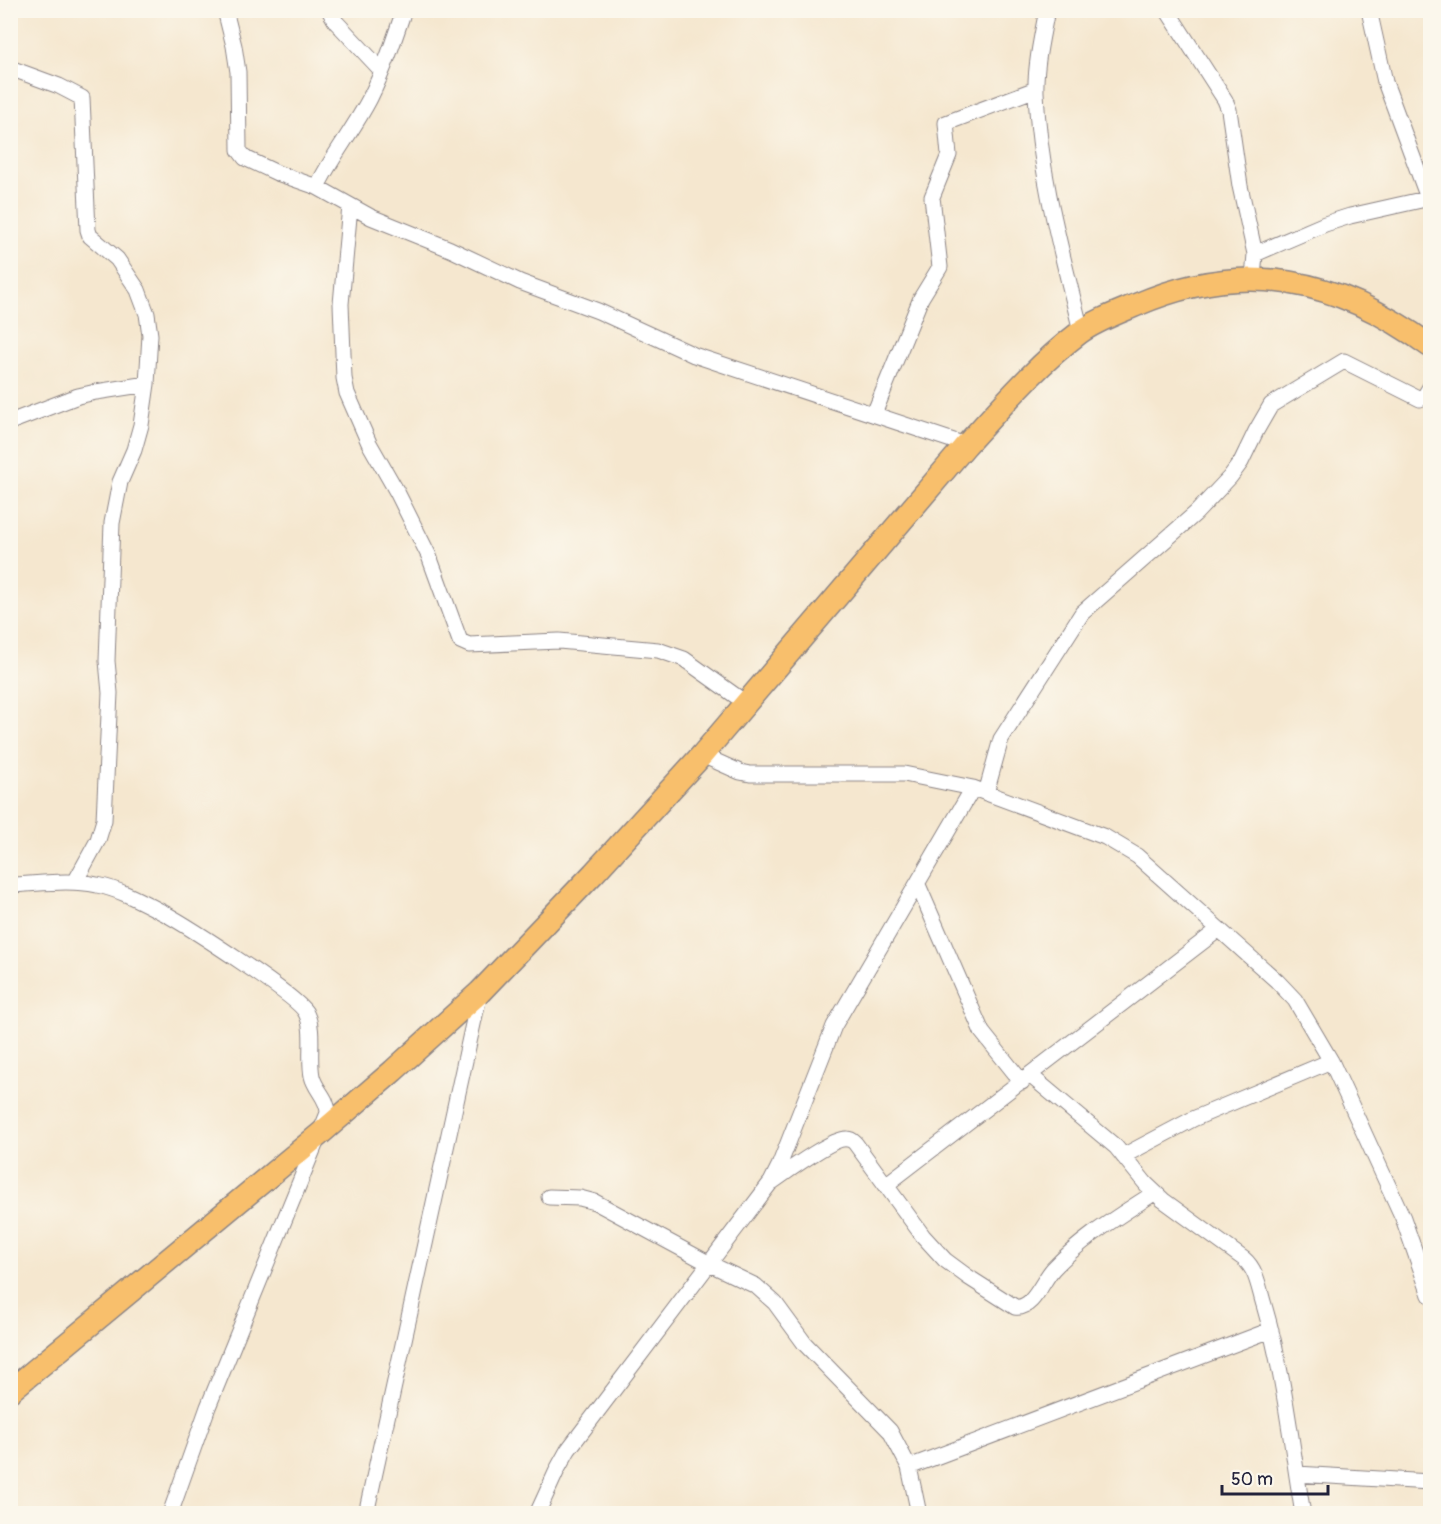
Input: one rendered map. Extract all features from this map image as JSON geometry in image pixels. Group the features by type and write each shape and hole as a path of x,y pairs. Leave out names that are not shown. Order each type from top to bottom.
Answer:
{"main road":[{"path":"10,1391 320,1134 409,1058 480,992 594,873 702,755 966,445 1025,382 1081,331 1160,294 1213,281 1253,278 1302,284 1348,298 1390,320 1431,346"}],"street":[{"path":"225,10 238,72 239,150 241,154 262,167 317,187 371,217 450,249 520,282 581,304 694,355 966,445"},
{"path":"329,10 336,22 382,71"},
{"path":"317,187 337,150 370,99 404,10"},
{"path":"1047,10 1036,89 1044,166 1081,331"},
{"path":"1167,10 1225,100 1229,110 1240,186 1255,254 1253,278"},
{"path":"1255,254 1325,224 1429,198 1385,82 1369,10"},
{"path":"10,68 59,86 82,98 88,230 90,236 117,259 138,290 147,314 150,335 147,384 141,425 134,450 120,482 112,523 107,661 110,693 104,820 98,840 75,882"},
{"path":"874,414 921,298 940,267 932,197 949,155 946,123 1036,89"},
{"path":"350,206 341,304 344,378 347,393 369,443 429,556 458,639 469,645 559,640 658,650 684,659 747,704"},
{"path":"537,1514 568,1450 771,1182 834,1026 918,885 979,790 1001,739 1078,619 1196,513 1230,477 1241,462 1271,405 1344,361 1420,399 1431,387"},
{"path":"10,422 78,396 147,384"},
{"path":"702,755 740,772 750,774 904,774 979,790 1105,837 1137,856 1277,981 1295,1000 1331,1061 1403,1218 1431,1295"},
{"path":"10,885 75,882 100,885 144,903 167,915 274,985 304,1008 309,1020 312,1077 328,1107 320,1134 208,1407 170,1514"},
{"path":"918,885 982,1032 1027,1079 1116,1147 1154,1193 1249,1264 1253,1270 1271,1330 1284,1388 1303,1514"},
{"path":"887,1185 1218,930"},
{"path":"366,1514 480,992"},
{"path":"1124,1156 1193,1119 1331,1061"},
{"path":"771,1182 824,1148 843,1139 849,1139 855,1143 923,1236 945,1260 977,1283 1015,1307 1021,1308 1028,1304 1052,1270 1076,1248 1154,1193"},
{"path":"549,1197 580,1198 595,1202 756,1286 775,1303 805,1344 890,1431 909,1467 919,1514"},
{"path":"909,1467 1271,1330"},
{"path":"1296,1474 1431,1482"}]}
